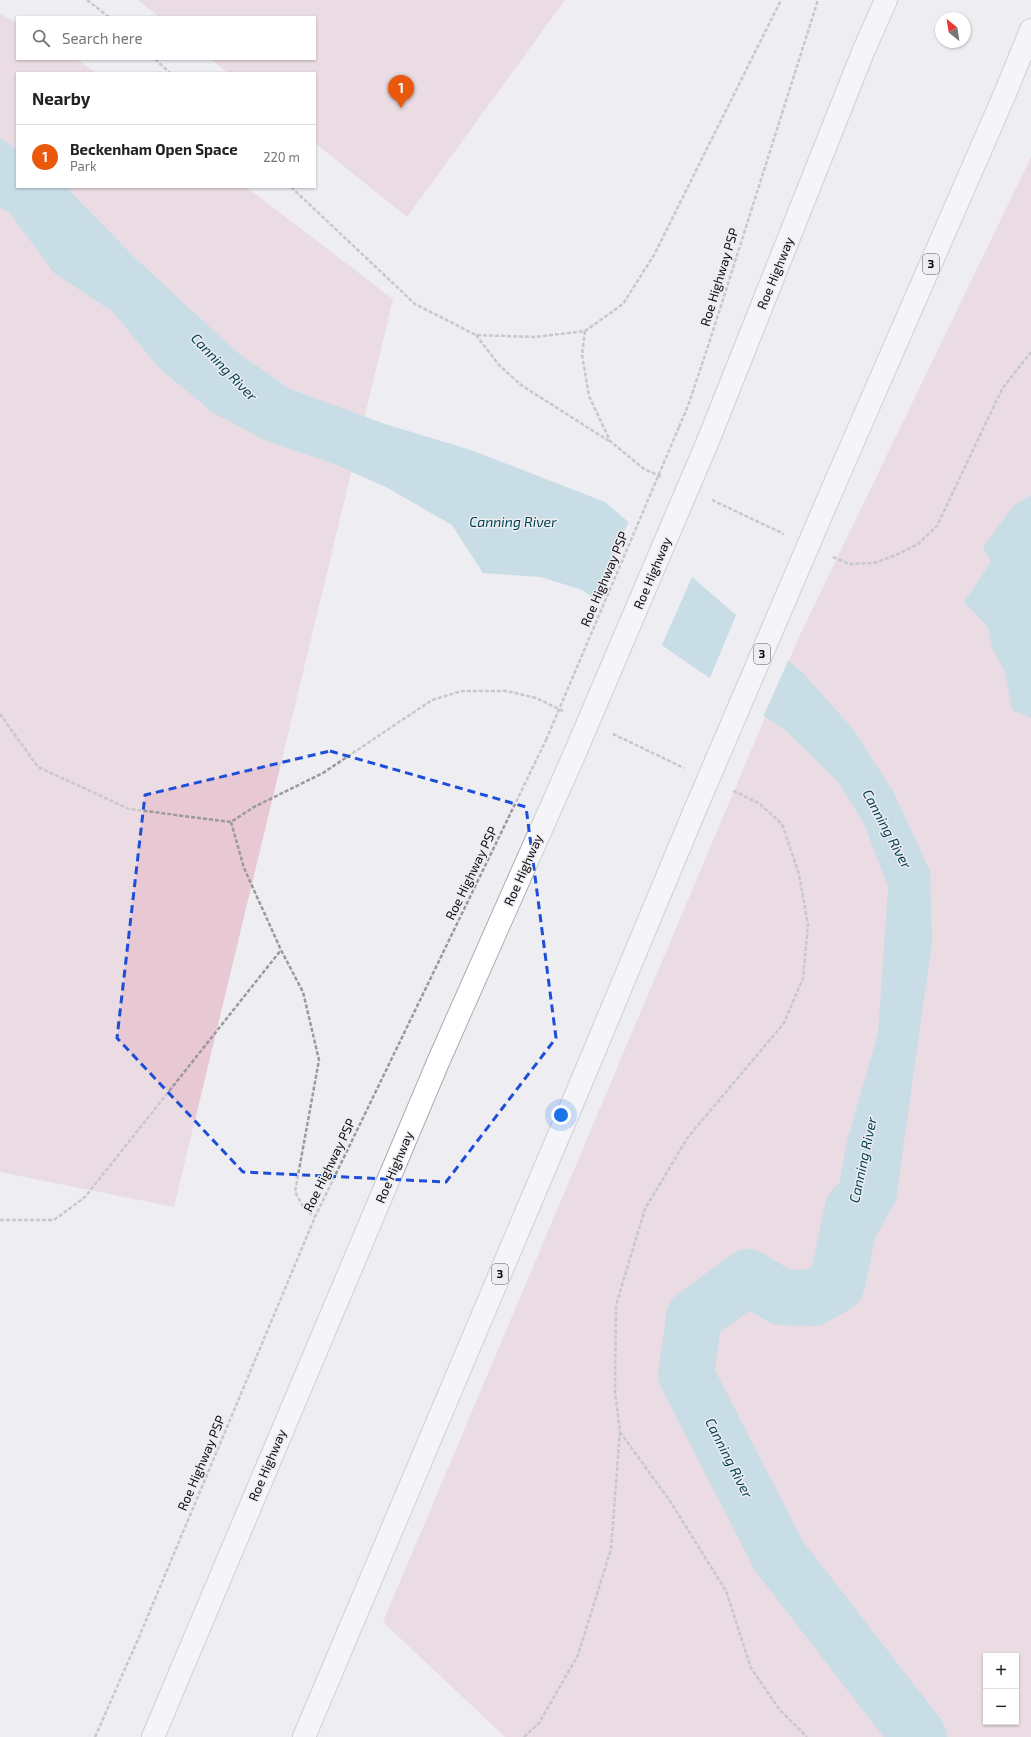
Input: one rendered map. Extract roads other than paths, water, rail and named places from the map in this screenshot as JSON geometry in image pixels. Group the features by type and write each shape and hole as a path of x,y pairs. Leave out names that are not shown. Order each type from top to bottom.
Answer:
{"highway":[{"path":"863,52 876,0"},
{"name":"Roe Highway","path":"153,1737 439,1060 575,753 708,440 863,52 886,0"},
{"name":"3","path":"304,1737 695,810 1004,96 1031,30"},
{"path":"1004,96 1031,44"}],"water":[{"name":"Canning River","path":"0,138 16,149 16,188 67,188 135,258 238,353 290,389 385,424 471,450 605,502 803,673 853,729 893,791 930,871 932,942 896,1200 871,1245 837,1284 829,1235 848,1137 878,1033 888,887 864,824 838,782 786,731 582,590 541,577 483,573 452,525 386,487 334,464 264,440 212,412 159,368 113,312 54,273 9,212 0,208"},
{"path":"1031,495 1031,718 1012,710 1005,672 992,648 988,627 964,602 991,562 983,547 1013,506"}],"waterway":[{"name":"Canning River","path":"853,1208 837,1284 813,1298 781,1297 748,1277 694,1317 686,1375 779,1556 919,1737"}],"place":[{"name":"Beckenham Open Space","path":"401,108"}]}
